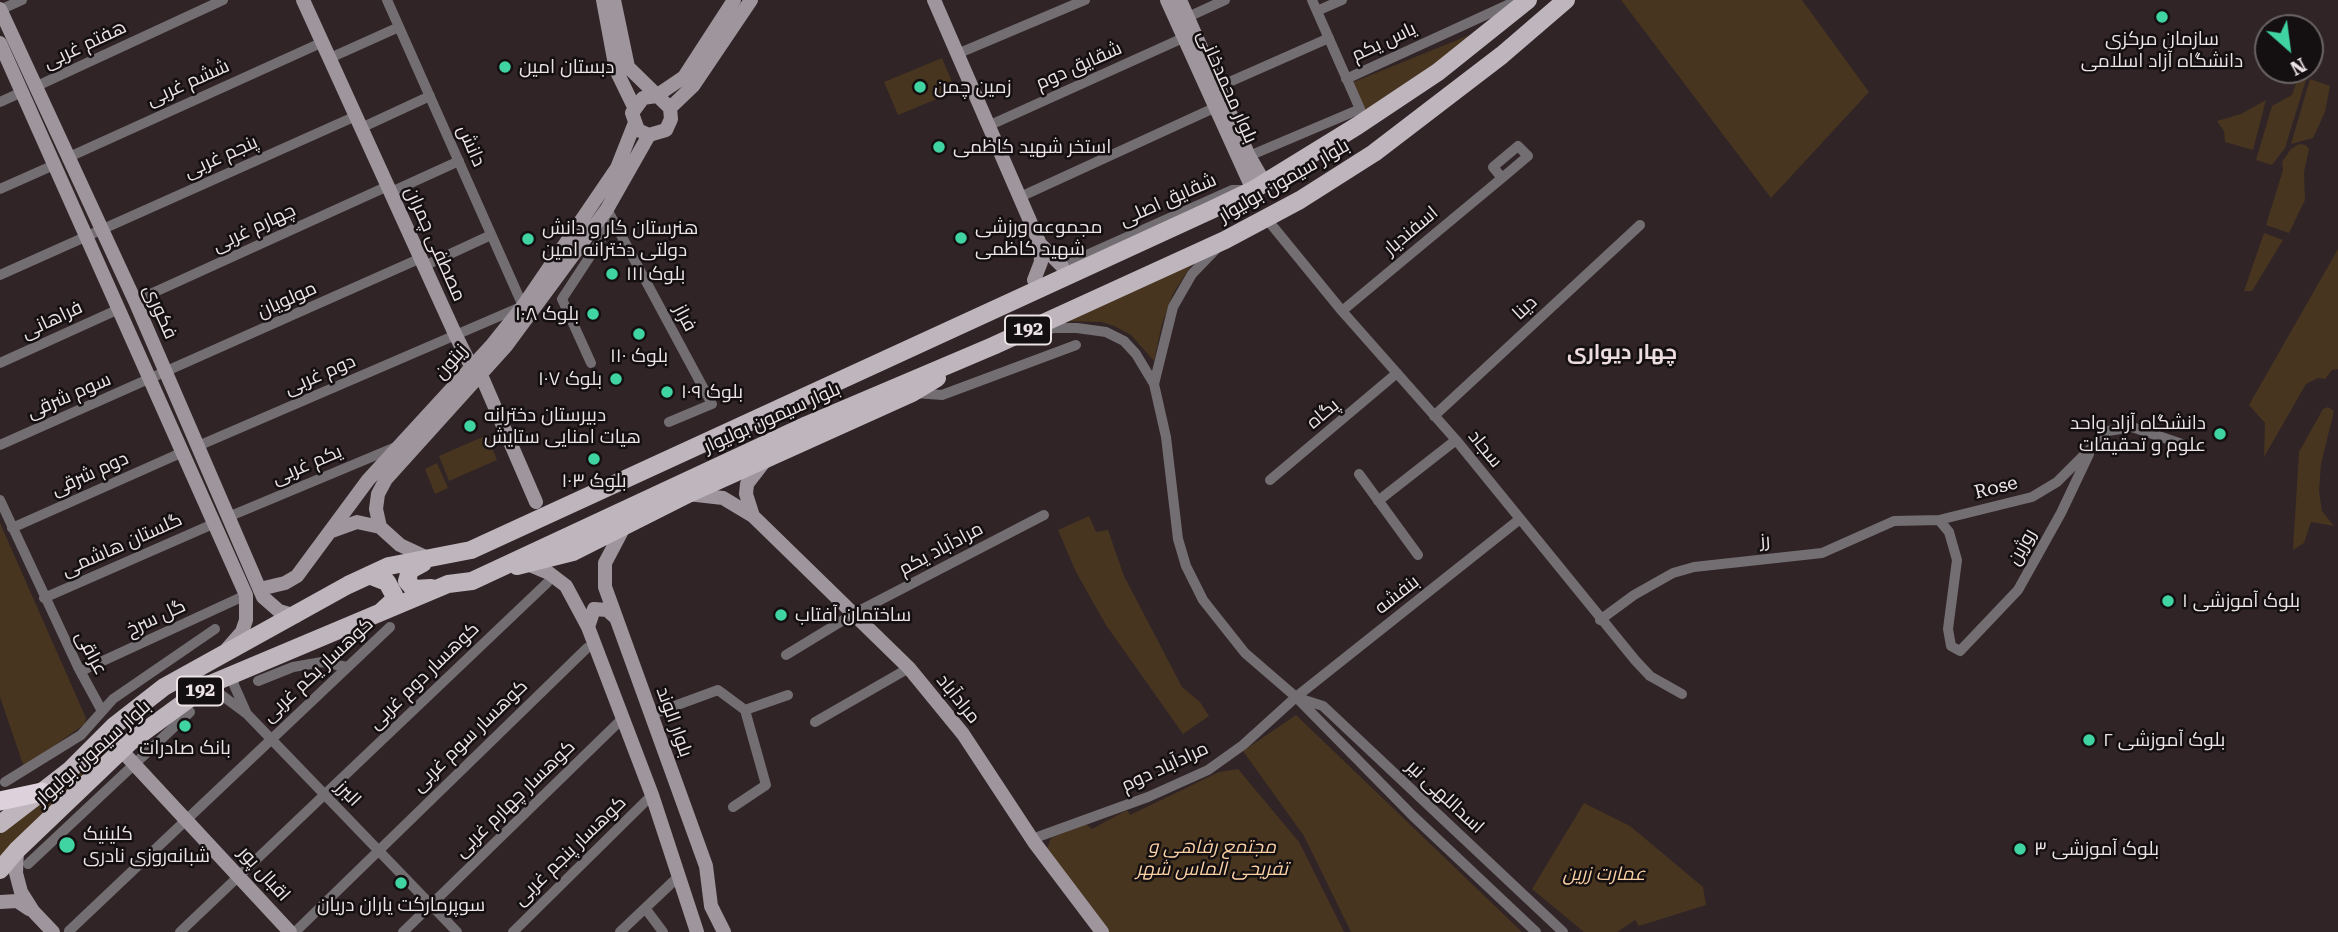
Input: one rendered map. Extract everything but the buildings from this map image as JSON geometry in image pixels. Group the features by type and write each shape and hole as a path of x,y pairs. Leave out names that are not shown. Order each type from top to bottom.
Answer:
{"highway":[{"path":"3,792 42,792"}],"main road":[{"name":"بلوار سیمون بولیوار","path":"0,870 23,857 128,757 175,707 208,685 385,620 448,584 472,581 829,415 993,345 1225,240 1374,153 1502,55 1566,0"},
{"name":"بلوار سیمون بولیوار","path":"0,824 83,759 138,705 224,653 369,575 389,566 471,550 842,380 1069,270 1258,186 1357,127 1438,72 1521,1"},
{"path":"842,380 885,350 1034,280 1069,270"},
{"path":"500,568 530,565 573,552 688,494 912,393 993,345"},
{"path":"432,559 410,570 408,584 418,590 448,584"},
{"path":"369,575 387,582 394,595 385,620"}],"street":[{"path":"1,9 22,0"},
{"name":"هفتم غربی","path":"37,86 223,0"},
{"name":"مصطفی چمران","path":"303,0 456,336 477,372 536,502"},
{"name":"دانش","path":"387,0 523,306"},
{"path":"603,0 616,71 634,107 634,125 649,135 666,130 671,119 670,107 628,67 614,0"},
{"path":"634,107 643,98 656,96 684,77 734,0"},
{"path":"670,107 693,86 751,0"},
{"path":"934,0 1040,244 1041,262 1034,280"},
{"path":"957,54 1085,0"},
{"name":"بلوار محمدخانی","path":"1167,0 1214,108 1258,186"},
{"name":"بلوار محمدخانی","path":"1180,0 1249,156 1258,186"},
{"path":"1188,17 1225,0"},
{"path":"1249,156 1360,109 1312,0"},
{"path":"1317,11 1342,0"},
{"name":"یاس یکم","path":"1346,79 1521,1"},
{"name":"فکوری","path":"1,9 135,301 260,589 268,604 296,615"},
{"path":"330,58 399,27"},
{"name":"شقایق دوم","path":"988,126 1183,38"},
{"path":"1218,87 1329,38"},
{"name":"ششم غربی","path":"69,157 323,42"},
{"name":"فکوری","path":"0,43 246,595"},
{"path":"0,102 22,92"},
{"name":"پنجم غربی","path":"0,275 101,229 359,122 430,96"},
{"path":"1020,197 1214,108"},
{"name":"زیتون","path":"260,589 285,583 297,576 368,480 400,444 477,372 617,168 634,125"},
{"name":"زیتون","path":"380,527 377,502 386,479 477,372 607,209 649,135"},
{"name":"چهارم غربی","path":"135,301 459,161"},
{"path":"0,189 54,165"},
{"name":"اسفندیار","path":"1342,311 1502,178"},
{"path":"591,363 562,299 604,235 607,209"},
{"name":"فراز","path":"607,209 712,404 669,422"},
{"name":"سجاد","path":"1266,218 1342,311 1456,440 1600,620 1650,676 1682,694"},
{"name":"دینا","path":"1434,416 1640,225"},
{"name":"مولویان","path":"151,380 422,262 491,235"},
{"name":"اسداللهی نیر","path":"1154,384 1173,307 1181,289 1225,240"},
{"path":"1040,244 1069,270"},
{"name":"دوم غربی","path":"198,446 523,306"},
{"name":"فراهانی","path":"0,363 119,309"},
{"name":"اسداللهی نیر","path":"993,345 1054,328 1106,332 1124,341 1136,354 1154,384 1166,437 1175,525 1193,582 1234,640 1296,697 1413,816 1536,932"},
{"path":"912,393 942,395 1076,345"},
{"name":"پگاه","path":"1270,480 1397,373"},
{"name":"سوم شرقی","path":"0,445 151,380"},
{"path":"2093,446 2108,431 2132,427 2185,445"},
{"path":"1378,502 1456,440"},
{"name":"یکم غربی","path":"228,517 400,444"},
{"name":"Rose","path":"1939,520 2032,497 2057,482 2093,446"},
{"name":"روژین","path":"1939,520 1949,532 1957,560 1948,629 1951,646 1960,650 2018,590 2061,513 2093,446"},
{"name":"دوم شرقی","path":"12,528 183,452"},
{"path":"753,516 746,494 747,484 754,472 771,456"},
{"path":"1359,474 1418,555"},
{"name":"مرادآباد","path":"688,494 723,498 753,516 909,668 963,734 1032,839 1102,932"},
{"name":"عراقی","path":"0,500 44,598 102,710"},
{"name":"مرادآباد یکم","path":"786,655 855,614 1044,515"},
{"name":"رز","path":"1600,620 1634,595 1673,573 1694,567 1822,553 1894,522 1925,518 1939,520"},
{"name":"بنفشه","path":"1296,697 1520,519"},
{"path":"332,531 357,522 380,527 400,545 432,559"},
{"name":"گلستان هاشمی","path":"44,598 213,524"},
{"name":"بلوار الوند","path":"624,527 611,548 604,576 615,617 706,866 711,906 724,932"},
{"path":"530,565 550,573 566,586 588,627 652,795 697,932"},
{"name":"کوهسار دوم غربی","path":"180,932 547,583"},
{"path":"224,653 242,632 248,608 246,595"},
{"name":"گل سرخ","path":"81,671 246,595"},
{"path":"588,627 594,609 607,610 615,617"},
{"name":"کوهسار یکم غربی","path":"69,931 347,667 385,620"},
{"path":"3,792 80,735 113,699 166,660 215,629"},
{"name":"کوهسار سوم غربی","path":"292,932 587,648"},
{"path":"258,681 293,667 322,662 347,667"},
{"path":"815,722 909,668"},
{"path":"233,675 234,685 247,714"},
{"name":"البرز","path":"208,685 247,714 457,932"},
{"path":"650,715 718,690 745,710 766,785 733,807"},
{"path":"745,710 789,695"},
{"name":"اسداللهی نیر","path":"1296,697 1323,706 1563,932"},
{"name":"مرادآباد دوم","path":"1032,839 1149,797 1208,770 1243,745 1296,697"},
{"path":"128,757 190,712"},
{"name":"کوهسار چهارم غربی","path":"402,932 623,718"},
{"name":"اقبال پور","path":"128,757 292,932"},
{"name":"کوهسار پنجم غربی","path":"513,932 652,795"},
{"path":"23,857 17,882 33,911"},
{"path":"620,932 678,877"},
{"path":"0,902 17,901 33,911 53,932"},
{"path":"645,908 663,932"}],"green space":[{"path":"1621,0 1802,0 1869,92 1771,198"},
{"path":"1482,30 1367,116 1351,83"},
{"name":"زمین چمن","path":"942,58 956,91 898,115 884,82"},
{"path":"2296,84 2305,84 2285,148 2272,165 2256,160 2272,106 2292,95"},
{"path":"2309,84 2330,86 2325,112 2313,138 2291,144"},
{"path":"2266,100 2253,150 2225,142 2224,131 2217,121 2241,114"},
{"path":"2299,144 2306,145 2309,149 2304,172 2305,200 2289,233 2266,225 2283,170 2282,162 2291,149"},
{"path":"2264,233 2283,240 2252,291 2244,291"},
{"path":"2338,249 2338,369 2332,370 2325,379 2318,378 2306,384 2264,457 2265,423 2249,405"},
{"path":"1205,256 1190,267 1173,294 1162,324 1154,361 1131,335 1114,326 1101,322 1059,321"},
{"path":"2328,407 2334,411 2321,464 2319,491 2322,511 2334,526 2311,522 2304,543 2293,550 2299,452 2323,409"},
{"path":"487,435 497,460 449,481 439,456"},
{"path":"437,463 448,488 435,494 425,469"},
{"path":"1089,516 1096,532 1108,530 1124,576 1182,687 1200,702 1209,716 1183,734 1106,625 1076,572 1058,530"},
{"path":"0,523 86,718 85,724 24,767 0,697"},
{"path":"1296,715 1522,932 1351,932 1304,836 1243,751"},
{"path":"120,734 125,740 66,793 65,789 58,789"},
{"name":"مجتمع رفاهی و تفریحی الماس شهر","path":"1238,769 1299,842 1344,932 1108,932 1047,849 1051,838 1086,824 1092,829 1127,810 1130,815 1219,772"},
{"path":"54,792 61,802 0,860 0,834"},
{"name":"عمارت زرین","path":"1584,803 1630,826 1703,887 1706,905 1639,926 1635,920 1617,932 1584,932 1532,889"}],"place":[{"name":"سازمان مرکزی دانشگاه آزاد اسلامی","path":"2162,17"},
{"name":"دبستان امین","path":"505,67"},
{"name":"زمین چمن","path":"920,87"},
{"name":"استخر شهید کاظمی","path":"939,147"},
{"name":"مجموعه ورزشی شهید کاظمی","path":"961,238"},
{"name":"هنرستان کار و دانش دولتی دخترانه امین","path":"528,239"},
{"name":"بلوک ۱۱۱","path":"612,274"},
{"name":"بلوک ۱۰۸","path":"593,314"},
{"name":"بلوک ۱۱۰","path":"639,334"},
{"name":"بلوک ۱۰۷","path":"616,379"},
{"name":"بلوک ۱۰۹","path":"667,392"},
{"name":"دبیرستان دخترانه هیات امنایی ستایش","path":"470,426"},
{"name":"دانشگاه آزاد واحد علوم و تحقیقات","path":"2220,434"},
{"name":"بلوک ۱۰۳","path":"594,459"},
{"name":"بلوک آموزشی ۱","path":"2168,601"},
{"name":"ساختمان آفتاب","path":"781,615"},
{"name":"بانک صادرات","path":"185,726"},
{"name":"بلوک آموزشی ۲","path":"2089,740"},
{"name":"کلینیک شبانه‌روزی نادری","path":"67,845"},
{"name":"بلوک آموزشی ۳","path":"2020,849"},
{"name":"سوپرمارکت یاران دریان","path":"401,883"}],"district":[{"name":"چهار دیواری","path":"1622,353"}]}
